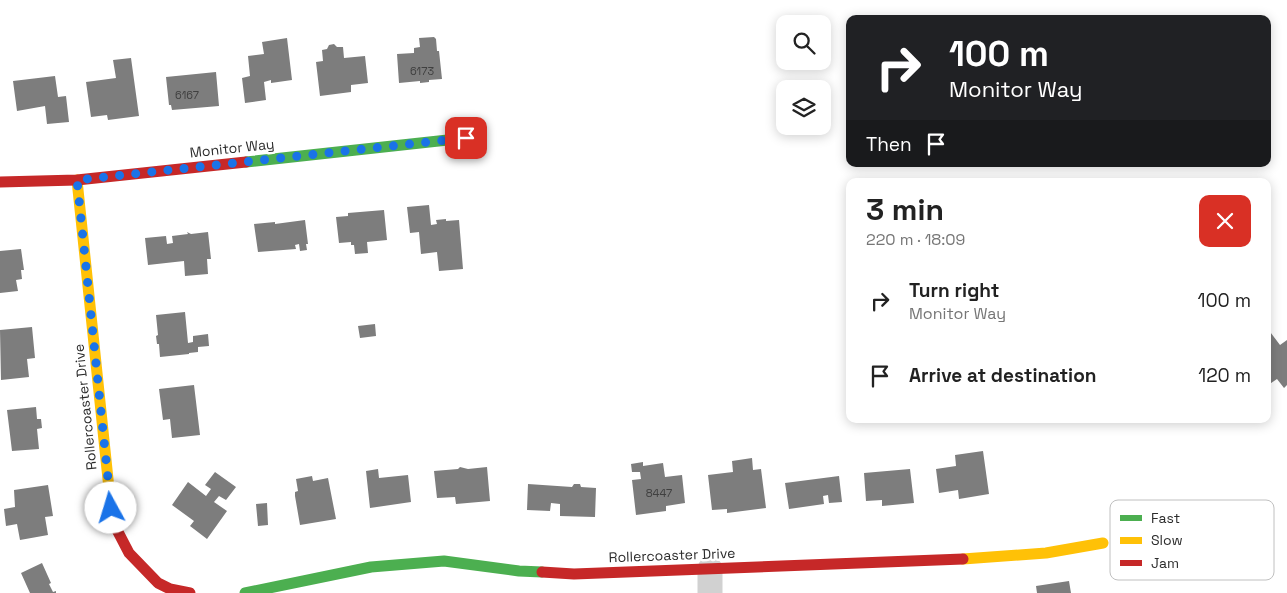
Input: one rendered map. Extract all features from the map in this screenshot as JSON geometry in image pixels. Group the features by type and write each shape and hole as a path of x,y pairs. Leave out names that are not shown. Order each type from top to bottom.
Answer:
{"street":[{"name":"Monitor Way","path":"0,182 77,180 466,138"},
{"name":"Rollercoaster Drive","path":"77,180 111,508 116,528 129,553 158,583 190,593"},
{"name":"Rollercoaster Drive","path":"245,593 371,567 444,561 519,571 710,581 1046,553 1102,542"}],"building":[{"path":"434,37 436,39 437,51 439,51 442,79 420,83 420,81 399,83 397,54 414,53 414,48 420,47 419,38"},
{"path":"287,38 292,80 264,82 266,100 245,103 242,78 250,76 248,56 264,54 262,42"},
{"path":"334,44 337,47 343,47 344,58 365,56 368,83 351,85 351,92 320,96 316,62 323,61 322,50"},
{"path":"131,58 139,116 108,120 107,115 91,117 86,82 116,78 113,60"},
{"path":"216,72 219,106 172,110 171,105 169,105 166,77"},
{"path":"55,76 58,97 66,96 69,122 47,124 45,106 17,111 13,81"},
{"path":"429,205 431,225 437,224 436,220 459,220 463,269 439,271 437,252 421,254 419,232 410,233 407,207"},
{"path":"384,210 387,240 367,242 368,253 355,254 354,245 351,245 351,242 339,243 336,217 348,216 348,213"},
{"path":"305,220 307,250 300,251 299,244 295,245 296,249 258,252 254,224 275,222 275,224"},
{"path":"187,232 191,234 208,232 211,259 207,259 208,274 185,276 184,261 148,265 145,238 166,236 167,244 173,243 172,236 188,234"},
{"path":"21,249 24,270 21,270 22,279 16,280 18,291 0,293 0,251"},
{"path":"185,312 188,343 193,342 193,336 208,334 209,346 198,347 198,352 160,357 156,336 158,335 156,315"},
{"path":"375,324 376,336 360,338 358,326"},
{"path":"32,327 35,358 27,359 29,377 1,380 0,330"},
{"path":"1271,333 1280,345 1287,340 1287,385 1284,388 1277,379 1271,383"},
{"path":"194,385 200,435 172,438 170,419 163,420 159,389"},
{"path":"36,407 37,419 41,419 42,428 37,429 39,449 12,451 7,410"},
{"path":"983,451 989,494 959,499 958,490 939,493 936,469 956,466 955,455"},
{"path":"752,458 753,470 761,469 766,508 727,513 727,509 712,510 708,475 733,472 732,461"},
{"path":"643,462 643,466 663,463 665,477 682,475 685,503 666,506 666,511 636,515 632,480 641,479 640,472 632,472 631,464"},
{"path":"460,467 468,469 487,467 490,501 456,504 455,497 437,498 434,471 458,469"},
{"path":"378,469 379,478 408,475 411,502 370,508 366,471"},
{"path":"910,469 914,503 882,506 882,500 866,501 864,473"},
{"path":"215,472 236,487 226,500 219,496 214,502 227,511 207,539 190,526 194,521 172,505 188,482 206,496 211,489 205,485"},
{"path":"312,476 313,481 328,478 336,519 300,525 295,496 295,492 298,491 296,479"},
{"path":"839,476 842,502 829,503 828,495 823,496 824,504 789,509 785,483"},
{"path":"528,484 572,487 574,484 580,484 581,487 596,488 595,517 560,516 560,504 551,503 550,511 527,510"},
{"path":"48,485 53,516 45,517 48,535 20,540 17,524 6,526 4,509 15,507 14,490"},
{"path":"267,503 268,525 258,526 256,504"},
{"path":"42,563 51,583 49,584 53,592 56,591 56,593 30,593 21,573"},
{"path":"1069,581 1071,593 1037,593 1036,586"}],"traffic: fast":[{"path":"246,162 466,138"},
{"path":"245,593 371,567 444,561 519,571 542,572"}],"traffic: slow":[{"path":"77,180 111,508 116,528"},
{"path":"963,559 1046,553 1103,543"}],"traffic: jam":[{"path":"0,182 77,180 246,162"},
{"path":"116,528 129,553 158,583 170,589 190,593"},
{"path":"542,572 574,574 963,559"}],"route":[{"path":"111,508 77,180 466,138"}]}
